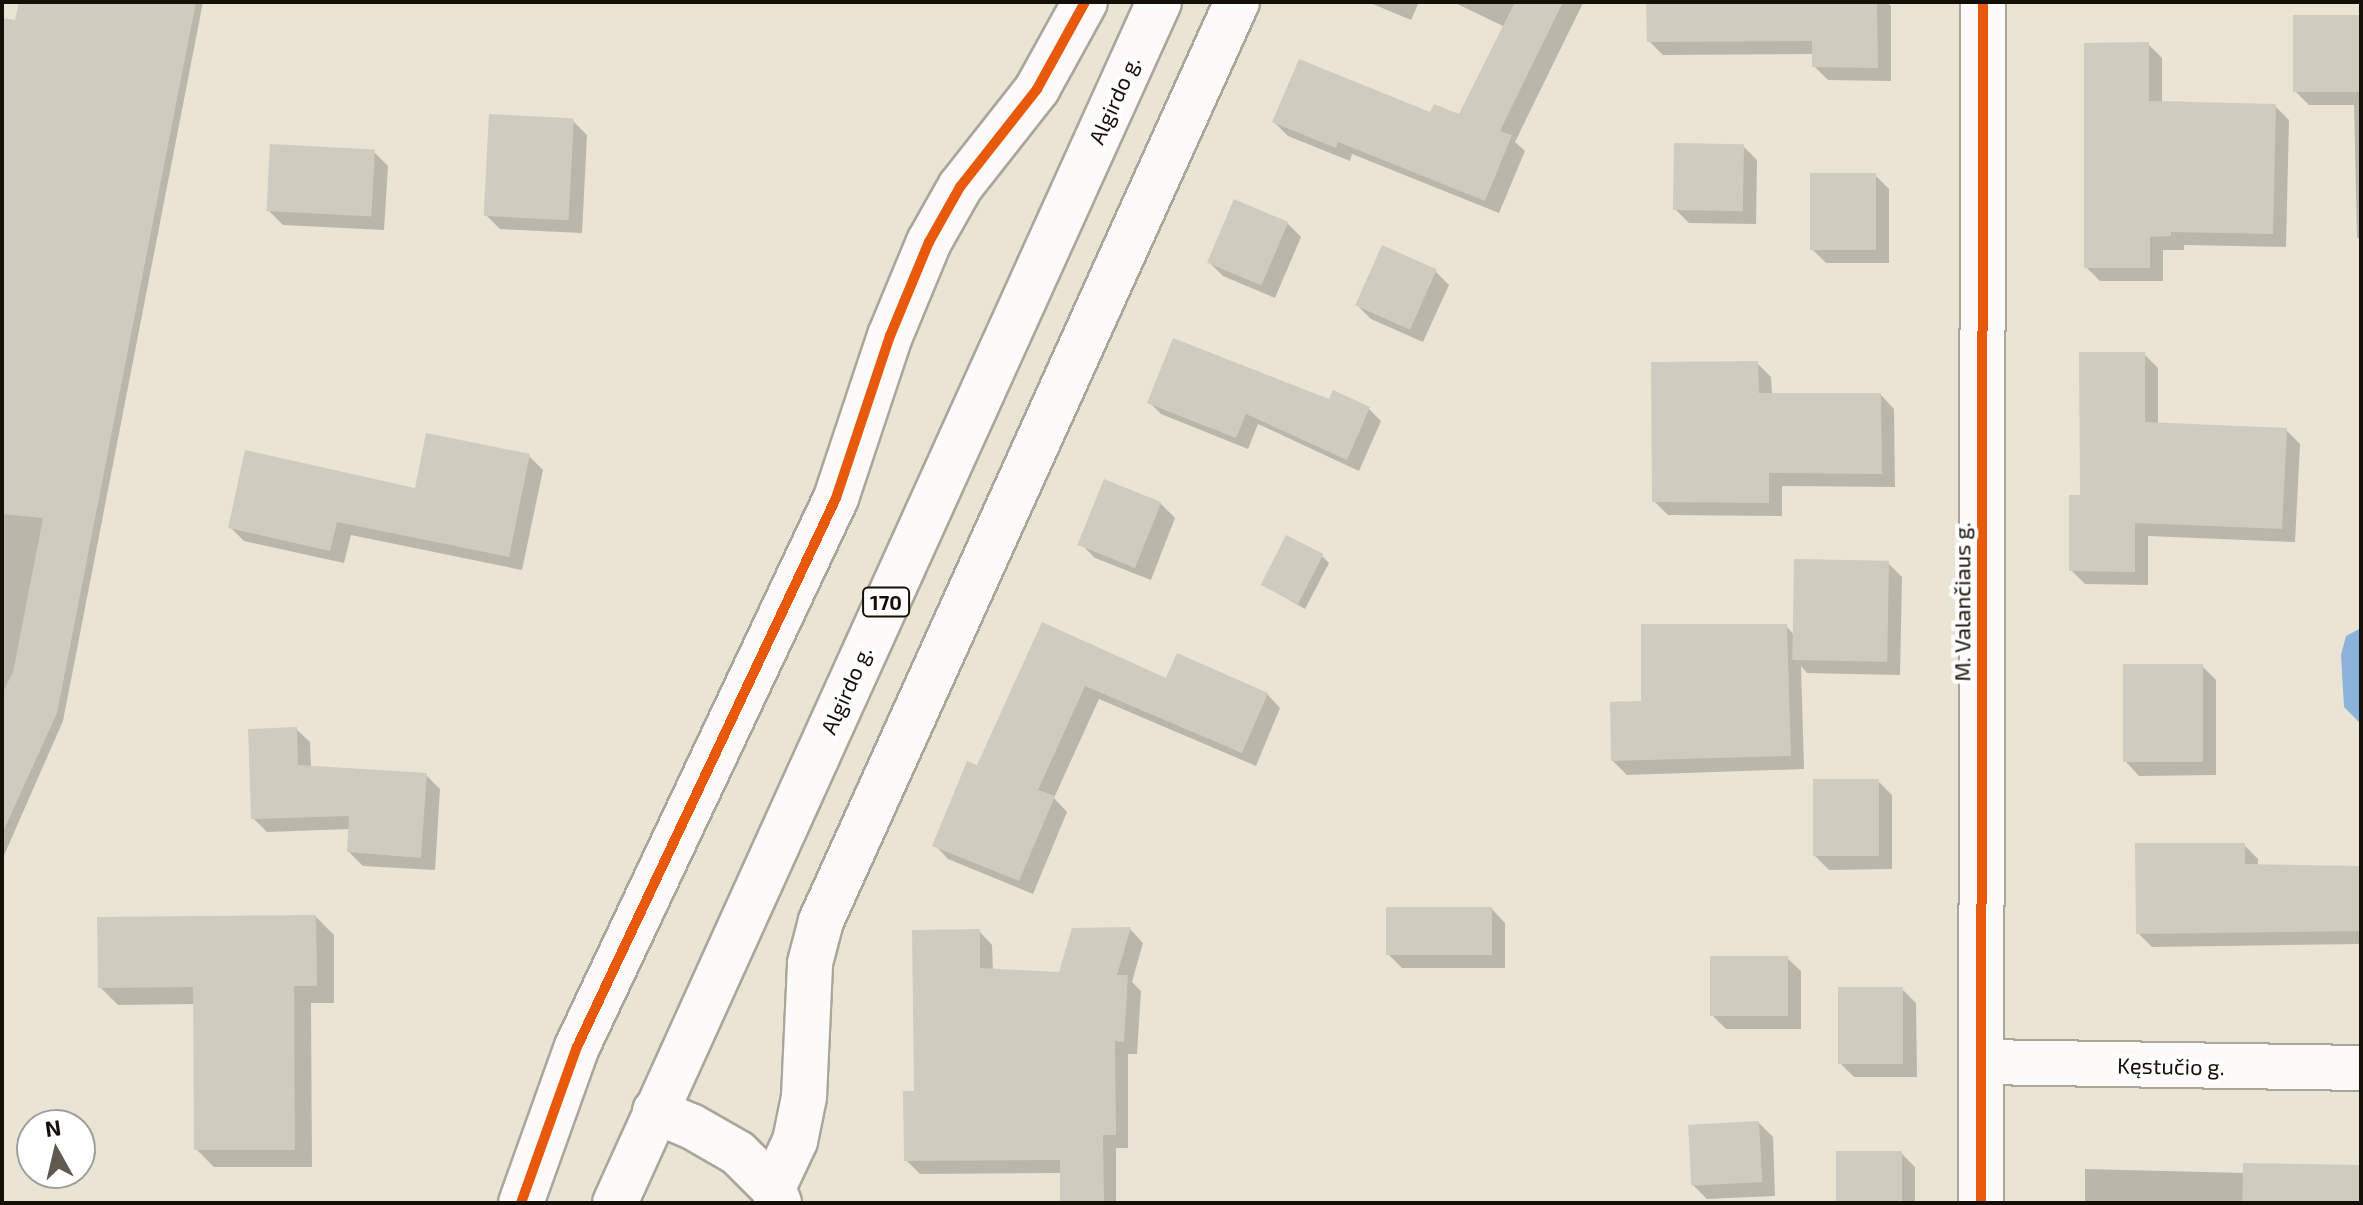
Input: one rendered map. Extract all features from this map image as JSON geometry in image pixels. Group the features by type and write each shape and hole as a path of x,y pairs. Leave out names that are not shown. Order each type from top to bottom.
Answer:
{"street":[{"path":"521,1203 577,1047 836,498 890,336 929,242 960,187 1037,89 1085,2"},
{"name":"Algirdo g.","path":"615,1203 1159,2"},
{"path":"655,1111 691,1126 738,1153 776,1196 795,1141 804,1097 810,963 821,921 1237,2"},
{"name":"M. Valančiaus g.","path":"1981,1203 1983,2"},
{"name":"Kęstučio g.","path":"1981,1062 2361,1068"}],"water":[{"path":"2361,628 2361,724 2344,707 2341,655 2346,636"}],"building":[{"path":"19,2 196,2 57,713 2,834 2,694 13,672 43,518 2,514 2,18 15,20"},
{"path":"1515,2 1563,2 1500,131 1512,135 1485,201 1338,142 1336,148 1272,122 1299,59 1430,112 1434,104 1459,114"},
{"path":"1646,2 1877,2 1878,68 1812,67 1812,41 1647,42"},
{"path":"2293,15 2361,15 2361,92 2293,92"},
{"path":"2149,42 2149,101 2276,104 2273,234 2171,232 2171,236 2150,237 2150,268 2084,268 2084,43"},
{"path":"489,114 574,118 569,220 484,216"},
{"path":"1674,143 1744,144 1743,211 1673,210"},
{"path":"270,144 375,149 371,216 266,211"},
{"path":"1810,173 1876,173 1876,250 1810,250"},
{"path":"1234,199 1288,222 1261,286 1207,263"},
{"path":"1382,245 1437,269 1410,330 1355,305"},
{"path":"1173,338 1329,399 1333,390 1370,407 1347,460 1246,414 1236,438 1147,403"},
{"path":"2079,352 2145,352 2145,422 2287,428 2282,529 2135,523 2135,572 2069,571 2069,495 2080,495"},
{"path":"1758,361 1759,393 1881,393 1882,474 1769,473 1769,503 1652,502 1651,362"},
{"path":"426,433 530,454 509,557 337,522 330,551 228,528 245,450 415,488"},
{"path":"1104,479 1161,502 1135,568 1077,545"},
{"path":"1286,535 1323,554 1298,604 1261,585"},
{"path":"1794,559 1889,561 1887,662 1792,660"},
{"path":"1042,622 1166,678 1177,653 1268,693 1242,753 1085,686 1038,790 1055,796 1019,881 932,846 967,761 977,765"},
{"path":"1641,624 1787,624 1791,756 1611,761 1610,702 1641,701"},
{"path":"2123,664 2203,664 2203,762 2123,762"},
{"path":"297,727 298,765 427,773 421,858 347,852 349,816 251,819 248,729"},
{"path":"1813,779 1879,779 1879,856 1813,856"},
{"path":"2135,843 2245,843 2245,864 2361,866 2361,931 2136,934"},
{"path":"1386,907 1492,907 1492,955 1386,955"},
{"path":"316,915 317,986 294,986 295,1150 194,1150 193,987 98,988 97,917"},
{"path":"1131,927 1117,975 1128,975 1124,1042 1115,1041 1116,1135 1103,1135 1104,1203 1060,1203 1060,1160 904,1161 903,1091 914,1091 912,930 980,929 980,968 1059,972 1072,928"},
{"path":"1710,956 1788,956 1788,1016 1710,1016"},
{"path":"1838,987 1903,987 1903,1064 1838,1064"},
{"path":"1759,1121 1762,1182 1691,1186 1688,1125"},
{"path":"1836,1151 1902,1151 1902,1203 1836,1203"},
{"path":"2243,1163 2361,1165 2360,1203 2242,1203"}],"cycle path":[{"path":"521,1203 577,1047 836,498 890,336 929,242 960,187 1037,89 1085,2"},
{"path":"1981,1203 1983,2"}]}
